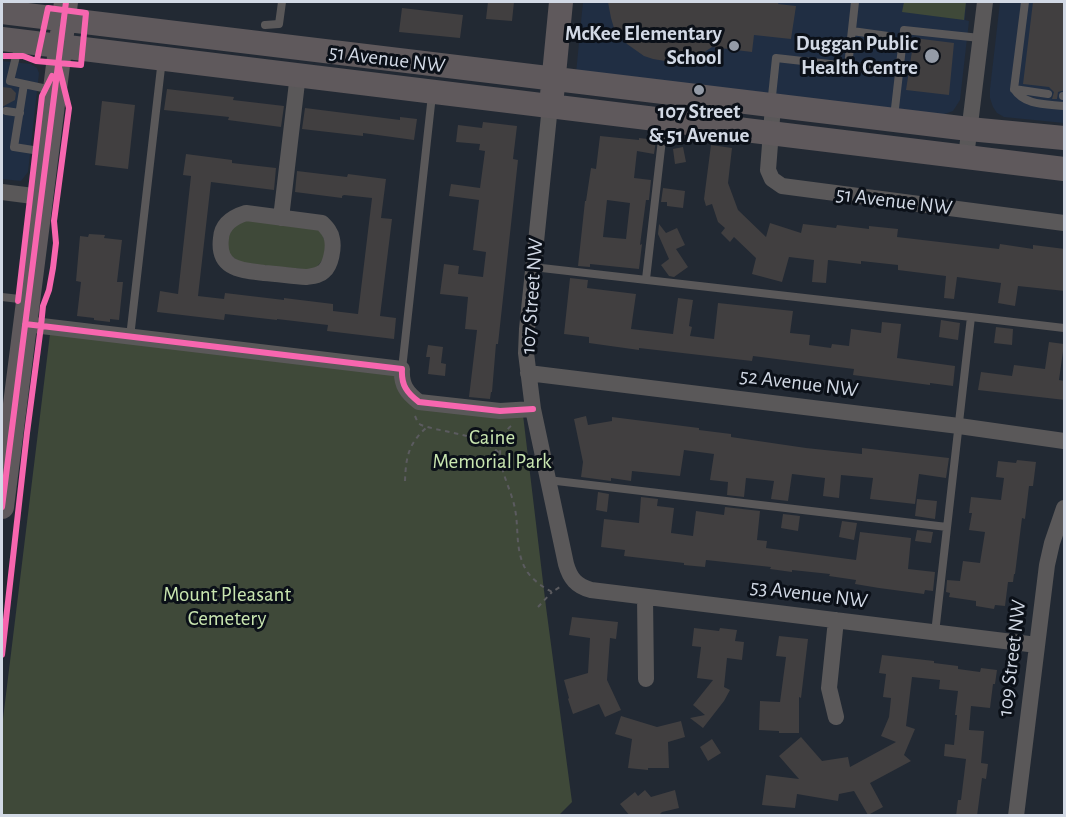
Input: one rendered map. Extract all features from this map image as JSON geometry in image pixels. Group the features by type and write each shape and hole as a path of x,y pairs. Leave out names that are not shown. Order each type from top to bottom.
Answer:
{"main road":[{"path":"5,13 27,10 44,2"},
{"name":"107 Street NW","path":"550,106 561,2"},
{"path":"2,507 9,402 25,324 65,11"},
{"name":"51 Avenue NW","path":"5,13 65,11 553,79 969,129 1065,138"},
{"name":"51 Avenue NW","path":"10,40 1065,169"}],"street":[{"path":"966,157 985,2"},
{"path":"281,218 298,74"},
{"name":"107 Street NW","path":"550,106 526,340 533,409 566,564 577,585"},
{"name":"51 Avenue NW","path":"774,106 768,170 772,179 782,186 1065,223"},
{"path":"2,192 41,197"},
{"path":"246,213 281,218 322,223 329,231 333,241 330,260 325,271 316,276 306,277 240,270 229,265 222,256 219,248 222,230 236,216 246,213"},
{"path":"25,324 402,369 402,382 405,389 419,402 500,411 533,409"},
{"name":"52 Avenue NW","path":"528,373 1065,441"},
{"name":"109 Street NW","path":"1016,816 1047,565 1052,543 1065,508"},
{"name":"53 Avenue NW","path":"577,585 591,590 1037,645"},
{"path":"645,597 646,679"},
{"path":"836,620 829,687 836,717"}],"lane":[{"path":"265,25 279,24 282,2"},
{"path":"848,66 855,2"},
{"path":"1025,2 1014,89 1028,102 1065,106"},
{"path":"893,120 904,30 980,38"},
{"path":"852,31 888,36"},
{"path":"10,40 6,80 55,91"},
{"path":"774,106 772,96 776,58 883,70"},
{"path":"130,336 162,59"},
{"path":"24,84 14,147 47,153"},
{"path":"1014,89 1048,94"},
{"path":"402,369 433,92"},
{"path":"6,111 20,113"},
{"path":"646,279 664,120"},
{"path":"533,267 1065,328"},
{"path":"2,297 28,300"},
{"path":"935,633 971,317"},
{"path":"548,480 947,527"}],"path":[{"path":"414,398 418,423 479,440 490,445 500,454"},
{"path":"479,440 493,437 516,423"},
{"path":"405,481 409,449 427,427"},
{"path":"506,430 500,454 515,507 521,560 529,575 552,592"},
{"path":"538,607 552,592 563,586 577,585"}],"shaded area":[{"name":"McKee Elementary School","path":"583,2 966,2 965,20 969,21 960,100 953,111 942,115 576,73"},
{"path":"1000,2 1064,2 1064,123 1004,117 993,107 990,89"},
{"path":"2,61 31,64 37,68 39,73 28,172 21,181 2,179"}],"green space":[{"path":"904,2 966,2 964,20 902,12"},
{"path":"246,220 319,229 326,246 323,260 314,270 242,264 227,253 227,240 231,229"},
{"name":"Mount Pleasant Cemetery","path":"50,334 394,375 406,397 523,415 572,802 559,815 2,816 2,727"}],"building":[{"path":"488,2 514,2 512,21 486,19"},
{"path":"608,2 779,2 778,4 796,6 791,39 754,35 752,52 712,47 689,60 671,62 644,56 627,44 614,28"},
{"path":"1033,2 1065,2 1065,90 1058,92 1057,99 1052,99 1054,92 1049,87 1023,84"},
{"path":"402,8 463,15 460,38 399,32"},
{"name":"Duggan Public Health Centre","path":"914,38 954,43 949,95 906,90"},
{"path":"2,87 11,88 16,93 15,100 2,107"},
{"path":"167,89 284,106 281,127 228,120 229,117 164,110"},
{"path":"102,101 135,105 128,169 95,165"},
{"path":"305,108 400,120 400,117 417,119 414,140 363,133 363,136 302,129"},
{"path":"483,122 517,126 513,159 518,160 490,399 469,397 477,330 465,329 468,297 440,294 444,264 459,266 458,274 483,277 486,252 473,250 479,200 449,196 451,184 480,188 485,151 479,150 480,144 456,142 458,125 482,128"},
{"path":"600,136 656,140 654,154 637,151 634,178 651,180 649,200 646,200 639,269 590,264 590,267 578,266 591,168 596,169","holes":["607,200 630,203 626,239 603,237"]},
{"path":"711,145 732,148 728,183 738,210 766,237 770,223 801,233 803,224 869,229 869,226 898,229 897,237 999,249 1000,244 1033,249 1033,245 1065,249 1065,291 1018,286 1015,306 998,303 1001,283 957,277 954,299 944,298 946,276 898,270 898,265 861,261 861,264 828,260 826,283 812,282 814,260 789,257 782,282 752,274 756,258 734,237 730,242 721,233 725,228 718,222 712,204 706,206 704,199"},
{"path":"683,147 686,162 675,164 673,149"},
{"path":"186,154 232,160 232,163 276,168 274,190 211,182 198,296 224,299 225,293 284,300 284,298 333,304 333,311 358,314 372,198 344,195 342,198 295,192 297,171 386,179 381,218 392,219 380,316 396,318 394,339 327,331 328,325 277,319 225,314 224,320 157,312 160,291 178,294 191,176 183,175"},
{"path":"663,188 685,191 683,208 667,206 667,202 661,202"},
{"path":"659,224 666,233 677,228 685,245 676,249 688,267 674,277 669,276 661,265 669,259 658,234"},
{"path":"89,234 105,235 104,238 122,240 117,282 123,282 119,320 110,319 110,322 77,316 81,282 76,281 80,236 88,237"},
{"path":"570,278 588,280 587,288 636,294 631,329 673,334 678,298 693,300 689,326 692,327 690,336 714,339 718,303 793,311 790,333 810,335 809,345 831,348 832,344 849,346 851,329 881,333 882,322 901,324 897,358 955,366 953,386 853,375 854,369 753,356 752,361 589,343 589,337 564,334"},
{"path":"941,320 960,323 958,340 939,337"},
{"path":"996,327 1013,329 1012,345 994,343"},
{"path":"1049,342 1064,344 1059,380 1065,381 1065,400 978,390 981,372 1012,376 1014,365 1045,369"},
{"path":"428,345 443,347 441,363 446,364 445,376 428,374 430,357 426,357"},
{"path":"586,416 588,425 612,421 612,417 699,428 699,430 731,434 731,437 806,448 862,454 862,448 949,458 946,478 919,474 915,504 870,499 873,478 841,475 839,498 823,496 825,478 792,474 788,501 771,499 774,481 746,478 744,497 727,495 728,482 710,480 714,454 684,450 680,476 632,471 631,481 581,477 583,462 574,419"},
{"path":"1017,460 1036,462 1033,486 1029,486 1025,519 1022,518 1015,574 1013,582 1008,582 1005,606 995,605 994,609 976,606 976,601 949,597 950,593 946,592 947,580 960,581 963,561 980,563 985,532 969,530 972,513 969,513 971,497 1001,500 1004,478 996,477 998,461 1016,463"},
{"path":"598,492 609,494 607,512 596,510"},
{"path":"641,497 658,499 657,506 674,508 671,533 693,536 696,511 724,515 725,507 760,511 757,540 767,541 766,548 856,560 860,532 911,538 908,569 935,572 933,591 925,590 924,594 879,588 855,584 856,580 829,576 830,574 792,570 792,572 770,569 771,567 706,560 705,567 684,565 684,563 624,556 625,550 601,547 604,519 639,523"},
{"path":"917,499 937,501 935,519 915,516"},
{"path":"783,514 800,516 798,531 781,528"},
{"path":"842,521 857,523 854,540 839,537"},
{"path":"917,530 933,532 931,543 915,541"},
{"path":"572,617 618,622 616,639 610,638 607,680 621,710 605,717 599,704 573,714 568,699 564,680 588,673 590,638 569,635"},
{"path":"694,628 719,631 720,628 737,630 735,641 744,642 742,660 727,658 724,687 730,690 703,728 690,718 705,715 693,705 713,680 697,678 701,647 692,646"},
{"path":"779,636 808,639 801,698 799,697 799,733 759,730 760,701 780,702 786,657 776,656"},
{"path":"882,655 934,661 934,663 958,666 958,669 980,672 981,668 997,670 990,708 971,706 969,730 984,731 981,763 988,764 986,779 982,778 977,816 956,816 958,800 961,800 966,759 944,756 945,744 954,745 958,691 939,689 940,680 912,677 906,726 915,729 904,755 911,761 870,783 883,807 868,815 854,791 839,794 838,801 797,794 795,808 762,805 766,775 799,779 779,756 801,737 822,761 848,757 850,767 896,742 881,736 889,717 891,698 883,697 886,674 879,673"},
{"path":"621,716 657,727 681,721 685,737 668,742 669,768 648,768 648,770 628,768 632,739 615,734"},
{"path":"712,739 721,753 708,761 700,747"},
{"path":"645,790 651,797 675,790 679,808 662,812 658,816 630,816 620,804 635,792 638,796"}],"cycle path":[{"path":"2,507 66,2"},
{"path":"2,56 23,56 36,61 81,65 86,13 48,8 37,60"},
{"path":"2,655 43,306 53,268 56,243 54,221 69,108 58,63"},
{"path":"18,301 42,96 52,76"},
{"path":"25,324 402,369 406,388 419,402 500,411 533,409"}],"place":[{"name":"McKee Elementary School","path":"734,46"},
{"name":"Duggan Public Health Centre","path":"932,56"},
{"name":"107 Street & 51 Avenue","path":"699,90"}],"park label":[{"name":"Caine Memorial Park","path":"492,450"}]}
